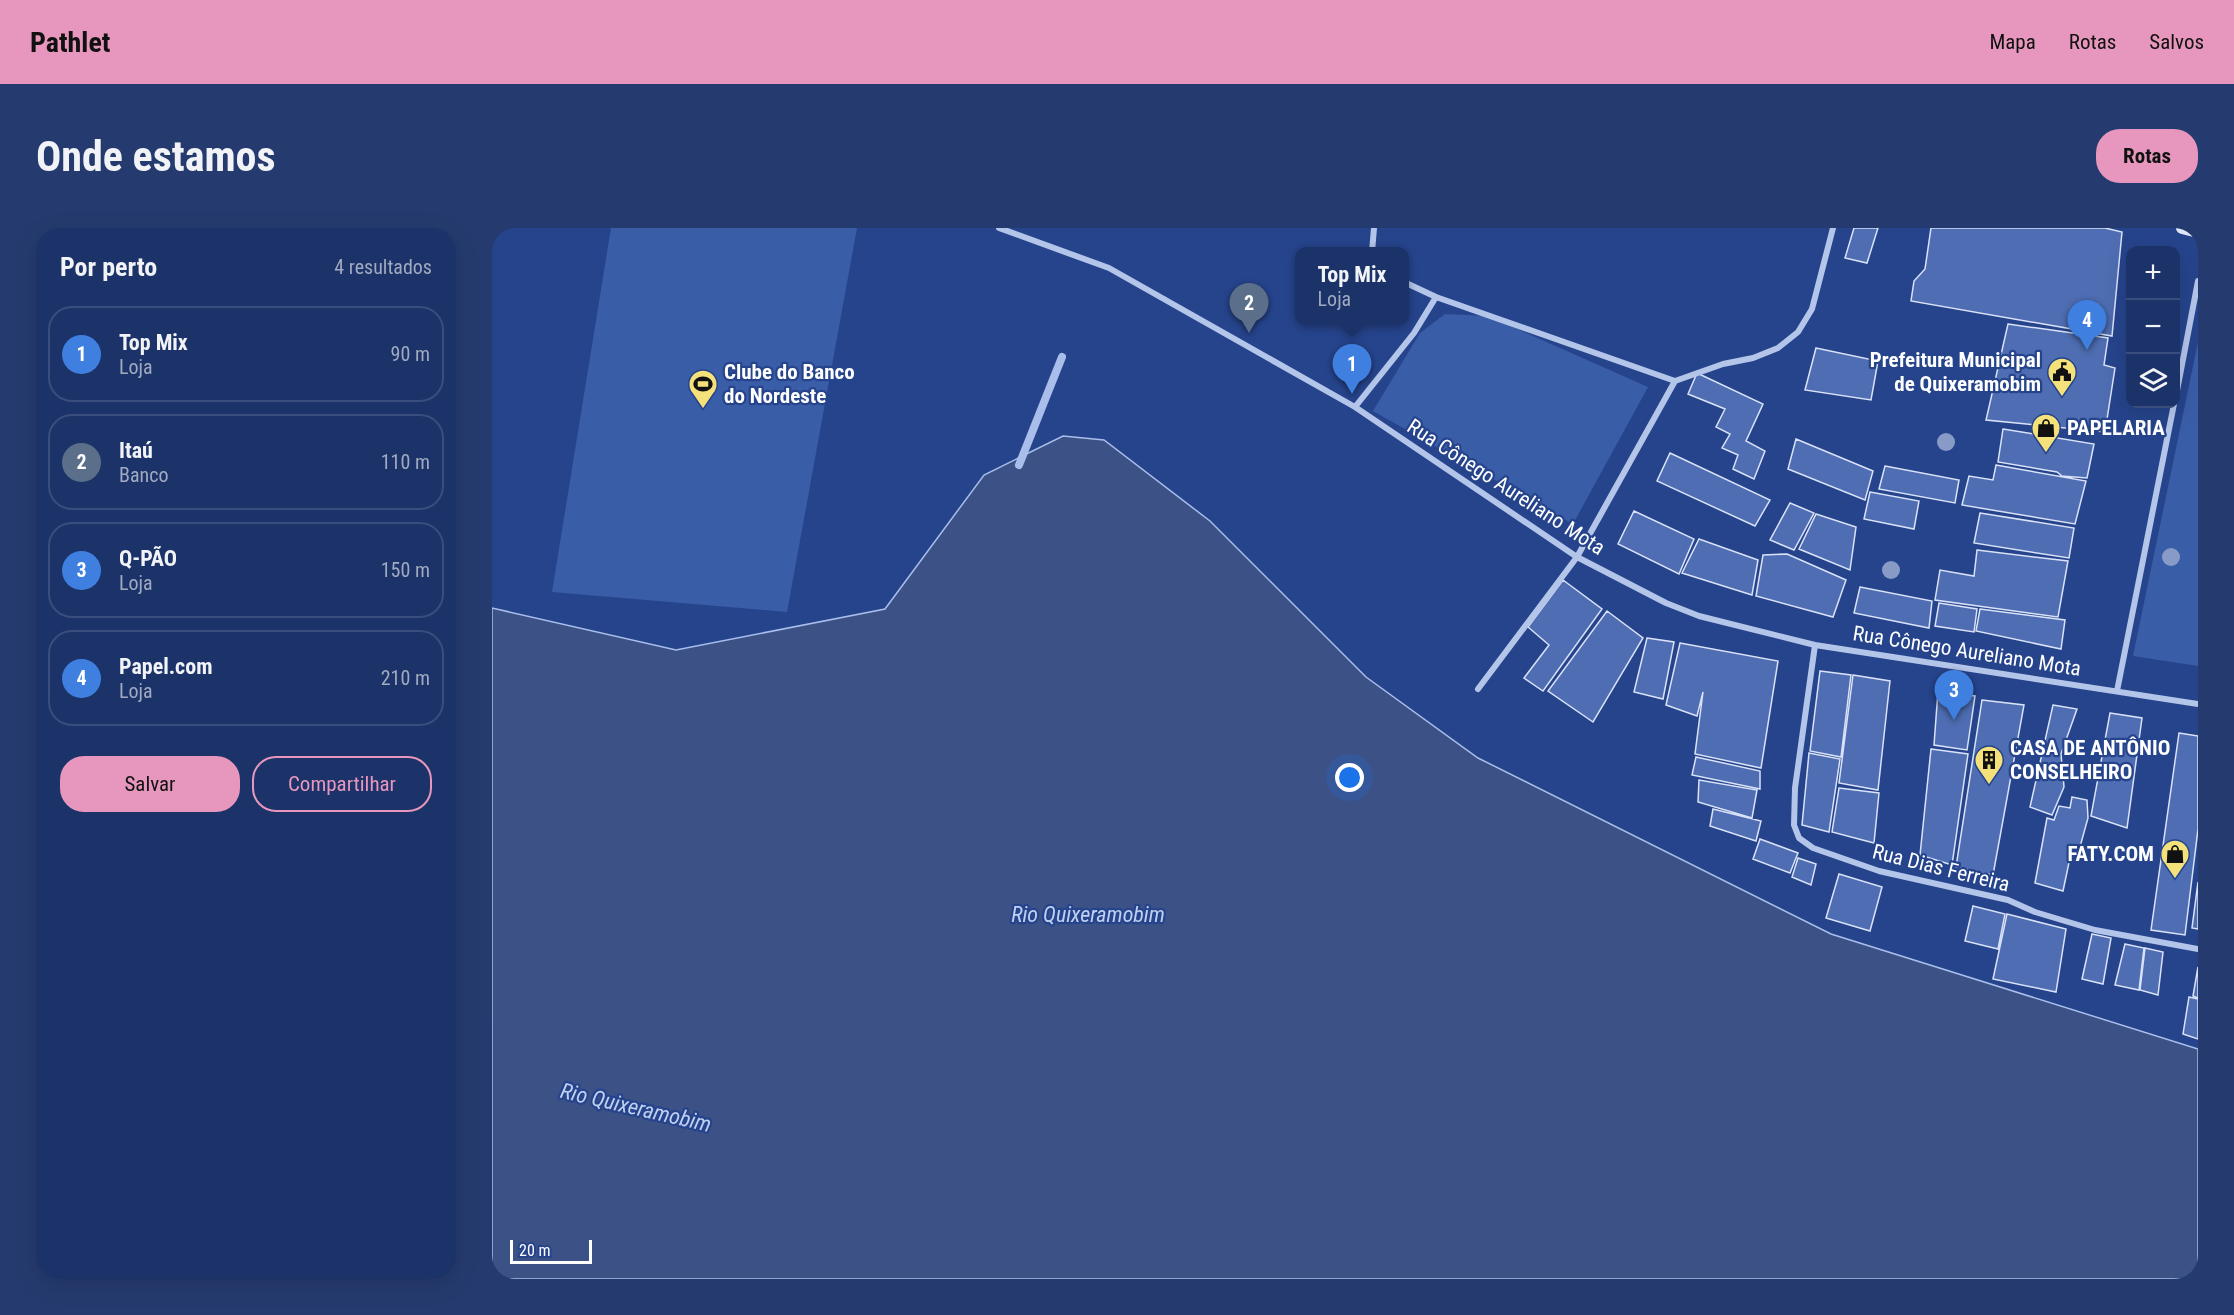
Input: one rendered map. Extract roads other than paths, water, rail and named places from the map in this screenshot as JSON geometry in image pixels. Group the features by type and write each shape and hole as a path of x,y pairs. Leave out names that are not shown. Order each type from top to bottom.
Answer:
{"street":[{"name":"Rua Cônego Aureliano Mota","path":"999,228 1109,268 1355,407 1577,557 1666,603 1699,616 1815,645 2198,704"},
{"path":"1372,247 1374,228"},
{"path":"1409,284 1436,297 1675,381 1723,364 1753,358 1778,348 1798,332 1812,309 1833,228"},
{"path":"2182,228 2198,232"},
{"path":"2180,371 2198,281"},
{"path":"1355,407 1414,333 1436,297"},
{"path":"1478,689 1577,557 1675,381"},
{"path":"2117,691 2173,408"},
{"name":"Rua Dias Ferreira","path":"1815,645 1795,788 1794,825 1798,838 1813,848 1879,871 2008,900 2035,912 2095,930 2198,949"}],"water":[{"name":"Rio Quixeramobim","path":"1063,436 1104,440 1210,521 1366,677 1478,758 1831,934 2198,1049 2198,1279 492,1279 492,608 676,650 885,609 984,475"}],"waterway":[{"path":"1019,465 1062,357"}],"place":[{"name":"Itaú","path":"1249,333"},
{"name":"Papel.com","path":"2087,350"},
{"name":"Top Mix","path":"1352,394"},
{"name":"Prefeitura Municipal de Quixeramobim","path":"2062,398"},
{"name":"Clube do Banco do Nordeste","path":"703,410"},
{"name":"PAPELARIA","path":"2046,454"},
{"name":"Q-PÃO","path":"1954,720"},
{"name":"CASA DE ANTÔNIO CONSELHEIRO","path":"1989,786"},
{"name":"FATY.COM","path":"2175,880"}]}
